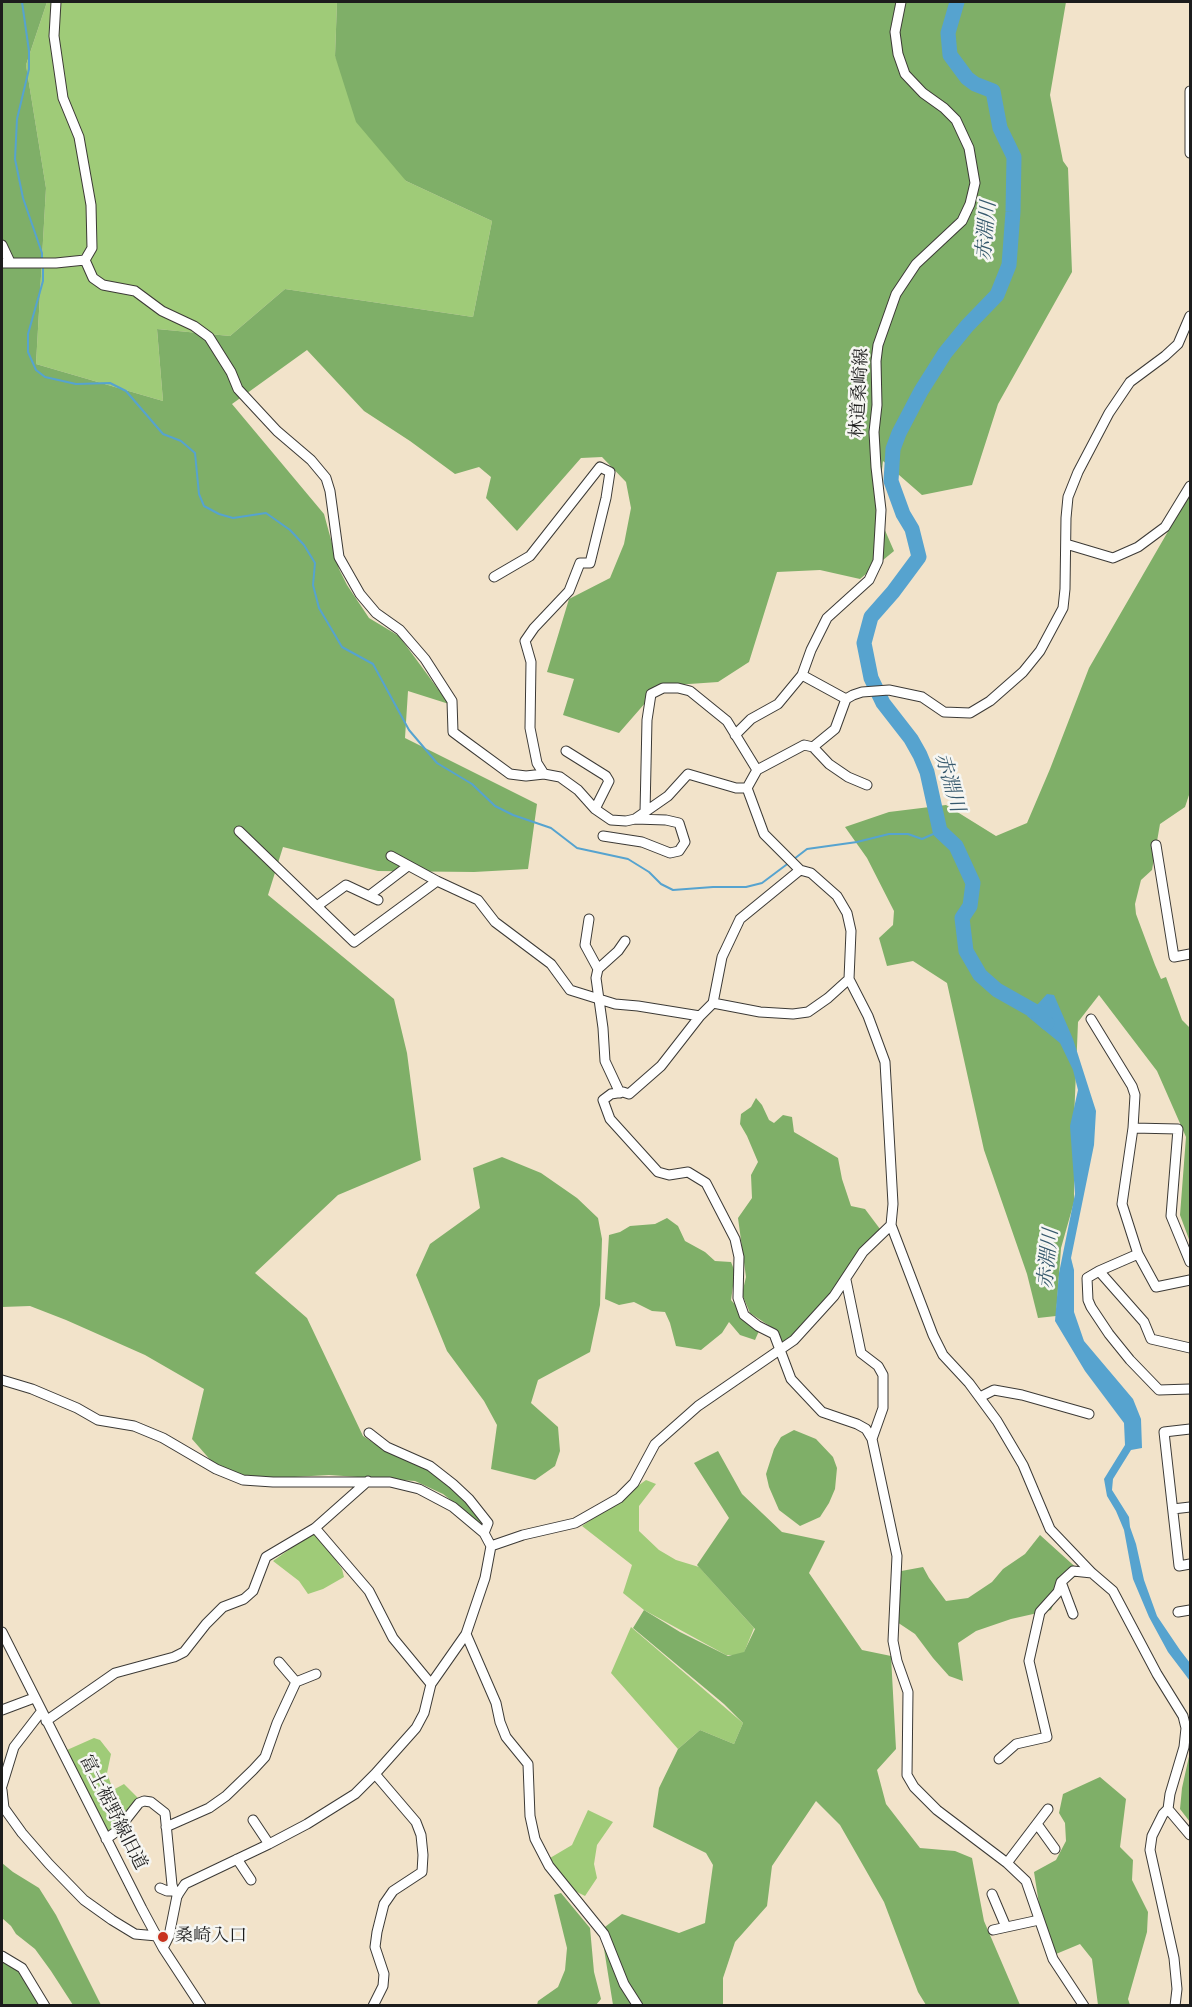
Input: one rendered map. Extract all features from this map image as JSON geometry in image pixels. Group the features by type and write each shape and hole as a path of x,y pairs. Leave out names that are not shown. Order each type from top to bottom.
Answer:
{"street":[{"path":"56,2 54,36 63,98 79,137 91,205 92,248 85,260"},
{"name":"林道桑崎線","path":"735,735 751,719 778,704 802,675 827,618 869,580 879,561 881,510 875,456 878,345 896,294 916,264 962,221 970,204 975,183 969,147 956,120 923,93 905,74 898,54 895,32 901,2"},
{"path":"1191,91 1191,153"},
{"path":"2,244 6,262 27,264 85,260"},
{"path":"85,260 93,278 103,285 135,291 162,311 194,326 209,337 231,372 238,389 276,431 311,460 326,478 330,491 339,557 360,594 376,613 400,630 425,659 452,701 453,732 510,774 526,776 544,774 560,777 611,820 666,820 679,823 685,842 679,850 670,853 642,842 603,836"},
{"path":"813,747 835,729 846,699 853,694 889,690 922,697 944,712 970,713 990,701 1023,672 1035,658 1062,608 1065,589 1068,498 1078,472 1109,413 1130,382 1178,344 1191,316"},
{"path":"494,577 530,556 600,467 610,472 590,563 580,563 569,591 534,628 525,641 531,662 530,728 537,763 544,774"},
{"path":"1066,544 1113,558 1138,547 1165,527 1191,486"},
{"path":"802,675 846,699"},
{"path":"645,812 647,720 651,694 663,688 690,691 727,722 757,770"},
{"path":"867,785 848,777 829,764 813,747 804,745 757,770 747,788 764,834 798,868 811,873 837,896 847,913 851,931 849,979 868,1016 885,1062 893,1204 891,1225 933,1335 943,1355 969,1383 997,1421 1023,1465 1050,1529 1092,1573 1113,1591 1157,1674 1187,1714 1184,1747 1170,1794 1168,1809 1152,1836 1150,1850 1174,1958 1177,1989 1175,2006"},
{"path":"566,751 606,776 609,781 595,808"},
{"path":"633,819 668,795 688,774 736,788 747,788"},
{"path":"239,831 354,942 437,881"},
{"path":"1156,845 1174,957 1191,954"},
{"path":"391,856 477,900 495,922 551,964 570,990 615,1004 700,1016"},
{"path":"317,906 346,885 374,898 408,866"},
{"path":"798,868 740,919 722,957 713,1003 661,1066 629,1094 611,1094 603,1100 610,1119 658,1172 669,1176 688,1172 706,1183 735,1239 739,1257 738,1298 744,1315 758,1326 774,1334 791,1380 822,1412 857,1424 866,1429 872,1439 897,1556 893,1641 897,1661 908,1692 907,1775 914,1787 937,1810 1007,1863 1026,1881 1053,1959 1084,2006"},
{"path":"589,919 585,945 598,969"},
{"path":"620,1093 604,1061 596,978 598,969 618,951 625,941"},
{"path":"713,1003 760,1012 793,1014 808,1012 849,979"},
{"path":"1091,1019 1132,1086 1135,1095 1133,1128 1122,1204 1138,1254 1156,1287 1191,1280"},
{"path":"1133,1128 1178,1130 1172,1216 1191,1262"},
{"path":"491,1546 575,1522 619,1498 634,1483 649,1452 666,1434 698,1406 794,1340 846,1280 863,1252 891,1225"},
{"path":"1138,1254 1088,1278 1090,1307 1130,1360 1159,1390 1191,1389"},
{"path":"1099,1271 1144,1323 1151,1340 1191,1348"},
{"path":"846,1280 861,1353 878,1366 883,1375 883,1408 872,1439"},
{"path":"2,1380 59,1400 98,1420 134,1426 163,1438 216,1469 243,1480 390,1482 419,1489 453,1507 484,1533 491,1546 485,1578 466,1634 431,1684 424,1713 417,1728 355,1794 269,1844 185,1884 176,1893"},
{"path":"980,1397 994,1390 1022,1395 1089,1414"},
{"path":"1191,1429 1164,1432 1179,1566 1191,1564"},
{"path":"369,1433 387,1447 430,1466 470,1498 489,1524 484,1533"},
{"path":"157,1936 135,1934 84,1900 4,1816 2,1789 14,1747 44,1716 115,1673 174,1657 184,1652 223,1607 244,1599 253,1591 266,1557 315,1528 368,1481"},
{"path":"1173,1509 1191,1507"},
{"path":"315,1528 369,1591 393,1638 431,1684"},
{"path":"999,1759 1016,1744 1047,1737 1029,1661 1040,1612 1073,1571 1092,1573"},
{"path":"1062,1582 1073,1614"},
{"path":"1178,1612 1191,1610"},
{"name":"富士裾野線旧道","path":"2,1632 163,1948 201,2006"},
{"path":"466,1634 496,1703 506,1737 528,1764 530,1816 535,1839 549,1866 604,1934 624,1984 638,2006"},
{"path":"279,1662 296,1682"},
{"path":"166,1827 209,1808 226,1796 266,1757 277,1723 296,1682 316,1674"},
{"path":"2,1710 34,1698"},
{"path":"373,2006 383,1986 384,1974 375,1947 376,1932 384,1904 393,1891 422,1872 423,1855 421,1835 416,1821 375,1774"},
{"path":"106,1839 117,1831 139,1803 151,1802 165,1813 176,1893 169,1936 163,1948"},
{"path":"1007,1863 1048,1809"},
{"path":"1168,1809 1191,1834"},
{"path":"253,1820 269,1844"},
{"path":"1037,1824 1055,1849"},
{"path":"237,1859 251,1880"},
{"path":"160,1888 176,1893"},
{"path":"992,1894 1006,1927"},
{"path":"993,1930 1039,1920"},
{"path":"2,1956 22,1968 45,2006"}],"green space":[{"path":"2,2 47,2 26,65 46,188 36,364 163,401 157,329 230,336 285,289 473,317 492,221 406,181 356,122 335,56 337,2 1066,2 1050,95 1063,161 1068,168 1072,272 998,404 972,485 922,495 883,461 877,512 894,551 860,579 820,570 777,572 749,662 718,682 660,686 619,733 563,715 574,679 547,672 569,599 610,578 624,544 631,508 626,482 602,457 581,458 517,531 486,498 491,477 479,467 455,474 364,411 307,350 232,404 324,514 339,569 369,618 399,636 449,704 408,691 405,738 537,804 528,869 474,872 378,871 283,847 268,895 394,999 407,1053 421,1160 338,1195 255,1273 307,1318 363,1436 383,1449 430,1470 469,1505 483,1523 443,1494 415,1481 329,1475 277,1478 242,1475 213,1463 192,1439 204,1389 145,1355 66,1320 30,1306 2,1307"},
{"path":"47,2 337,2 335,56 406,181 492,221 473,317 285,289 230,336 157,329 163,401 36,364 46,188 26,65"},
{"path":"1190,488 1190,792 1185,807 1160,824 1152,870 1141,880 1135,904 1136,914 1161,979 1166,977 1182,1020 1190,1028 1190,1242 1180,1215 1186,1137 1157,1071 1099,995 1078,1022 1074,1120 1074,1202 1061,1248 1056,1316 1038,1318 1027,1274 984,1150 947,983 913,961 887,966 879,938 893,925 894,911 867,858 845,827 889,812 946,805 996,836 1027,823 1089,668 1185,502"},
{"path":"756,1098 769,1120 774,1123 783,1115 792,1117 794,1132 838,1158 851,1206 865,1209 880,1229 854,1257 839,1282 818,1309 784,1345 774,1329 750,1313 742,1294 746,1277 738,1218 752,1198 751,1175 758,1162 740,1124 741,1114 751,1107"},
{"path":"502,1157 541,1173 577,1198 598,1218 602,1239 600,1305 590,1352 538,1380 531,1403 558,1427 560,1451 555,1466 535,1480 491,1469 497,1425 484,1401 447,1351 416,1275 430,1244 480,1208 473,1168"},
{"path":"667,1218 678,1226 685,1241 705,1252 715,1261 731,1262 735,1272 731,1300 759,1331 755,1340 740,1335 729,1322 722,1333 701,1350 676,1346 665,1312 652,1311 634,1302 619,1305 605,1299 609,1235 630,1226 655,1224"},
{"path":"794,1430 816,1439 833,1457 837,1468 835,1489 829,1503 820,1517 800,1526 779,1510 766,1474 774,1449 781,1437"},
{"path":"718,1451 742,1494 782,1532 825,1541 809,1573 862,1650 891,1656 896,1749 877,1770 886,1804 920,1848 955,1851 972,1858 984,1921 1020,2005 926,2005 918,1992 884,1902 840,1825 816,1801 772,1866 767,1906 735,1942 723,1978 723,2005 613,2005 601,1930 622,1914 679,1933 705,1923 713,1865 706,1853 653,1827 659,1788 678,1749 700,1730 734,1744 743,1723 724,1704 633,1628 644,1610 680,1632 728,1656 744,1652 755,1629 697,1565 729,1518 694,1463"},
{"path":"646,1480 656,1484 639,1506 639,1531 659,1550 676,1560 699,1567 754,1628 743,1655 726,1655 644,1610 623,1593 632,1565 582,1526"},
{"path":"315,1531 342,1569 344,1577 323,1589 308,1594 299,1581 273,1561"},
{"path":"1040,1535 1081,1572 1060,1588 1051,1610 1011,1619 976,1631 958,1643 963,1681 949,1676 915,1634 897,1622 896,1572 923,1567 946,1601 968,1598 992,1582 1003,1569 1025,1554"},
{"path":"631,1627 743,1723 734,1744 700,1730 678,1749 611,1673"},
{"path":"94,1738 100,1740 111,1754 107,1773 113,1790 124,1784 140,1800 109,1834 67,1750"},
{"path":"1190,1752 1190,1822 1180,1809"},
{"path":"1100,1777 1126,1799 1120,1847 1133,1860 1132,1880 1148,1912 1147,1932 1128,1999 1130,2005 1098,2005 1092,1959 1080,1944 1056,1954 1039,1904 1034,1872 1056,1860 1066,1841 1065,1823 1059,1813 1063,1794"},
{"path":"588,1810 613,1822 597,1845 594,1864 597,1878 585,1896 569,1888 550,1858 572,1845"},
{"path":"2,1863 39,1888 56,1915 101,2005 73,2005 35,1949 16,1934 2,1918"},
{"path":"561,1893 590,1928 594,1972 601,1999 596,2005 537,2005 538,2001 558,1987 565,1970 567,1948 554,1895"},
{"path":"2,1959 22,1968 40,2005 2,2006"}],"water":[{"path":"1047,994 1054,995 1073,1039 1096,1111 1094,1145 1071,1258 1074,1270 1074,1312 1084,1341 1133,1399 1141,1419 1142,1448 1131,1450 1113,1479 1112,1490 1129,1517 1144,1580 1157,1616 1190,1663 1190,1681 1168,1652 1149,1617 1133,1579 1124,1530 1107,1496 1104,1479 1125,1445 1124,1423 1085,1371 1055,1321 1059,1273 1075,1194 1070,1126 1078,1090 1073,1070 1060,1043 1027,1016"}],"waterway":[{"path":"22,2 29,51 29,69 17,119 15,159 23,198 42,253 42,260"},
{"name":"赤淵川","path":"957,2 948,33 950,55 967,78 993,91 1000,128 1014,157 1009,265 997,295 945,353 921,391 899,433 893,449 891,481 903,514 912,529 919,557 871,617 864,643 871,678 883,703 911,739 927,772 940,831 956,846 973,883 970,906 962,918 966,951 980,975 997,990 1036,1012 1047,1023"},
{"path":"43,265 43,281 28,334 28,352 36,370 45,377 76,384 110,383 126,391 163,434 181,441 195,453 199,494 204,506 233,518 266,513 290,530 304,545 315,563 313,585 319,608 342,647 373,664 409,730 437,763 472,784 495,806 551,828 577,848 628,859 649,872 661,884 673,890 746,887 762,883 790,862"},
{"path":"794,859 807,849 857,842 889,834 908,834 922,839 940,831"}],"place":[{"name":"桑崎入口","path":"163,1937"}]}
